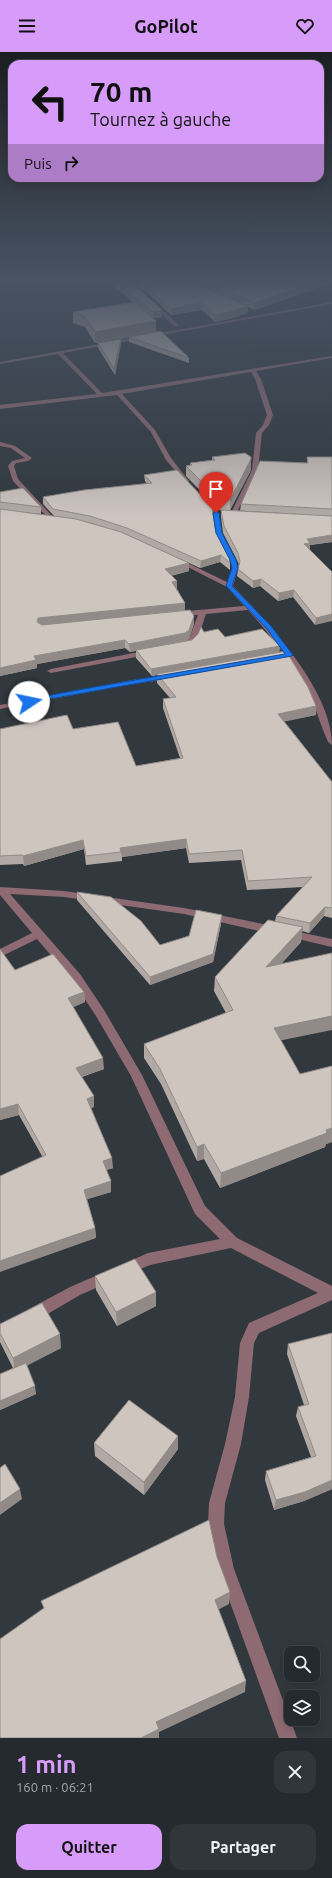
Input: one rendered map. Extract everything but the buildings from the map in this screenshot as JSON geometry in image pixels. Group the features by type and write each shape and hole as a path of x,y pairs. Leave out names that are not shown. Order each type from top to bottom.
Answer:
{"street":[{"path":"0,363 18,360"},
{"path":"66,360 100,395"},
{"path":"0,408 118,393 252,369 314,360"},
{"path":"229,586 235,568 233,560 219,533 225,513 256,470 259,433 266,425 270,415 258,379 252,369"},
{"path":"118,393 137,411 153,431 168,458 194,491 225,513 242,514"},
{"path":"0,444 13,447 29,458 14,462 11,466 15,480 50,517"},
{"path":"36,516 58,519"},
{"path":"168,555 229,586 269,628 286,656 310,689 332,742"},
{"path":"172,615 249,608"},
{"path":"175,647 189,644 193,640 203,612"},
{"path":"51,670 160,650"},
{"path":"0,707 132,682 181,675"},
{"path":"1,890 76,977 117,1040 136,1075 200,1210 232,1242 332,1293"},
{"path":"1,890 64,894 184,911 332,943"},
{"path":"0,953 39,934"},
{"path":"20,1321 75,1292 148,1259 232,1242"},
{"path":"288,1738 226,1569 216,1524 217,1503 233,1444 241,1405 247,1343 250,1334 254,1328 332,1293"}],"route":[{"path":"29,702 132,682 289,655 269,628 229,586 235,568 233,560 219,533 216,513"}]}
